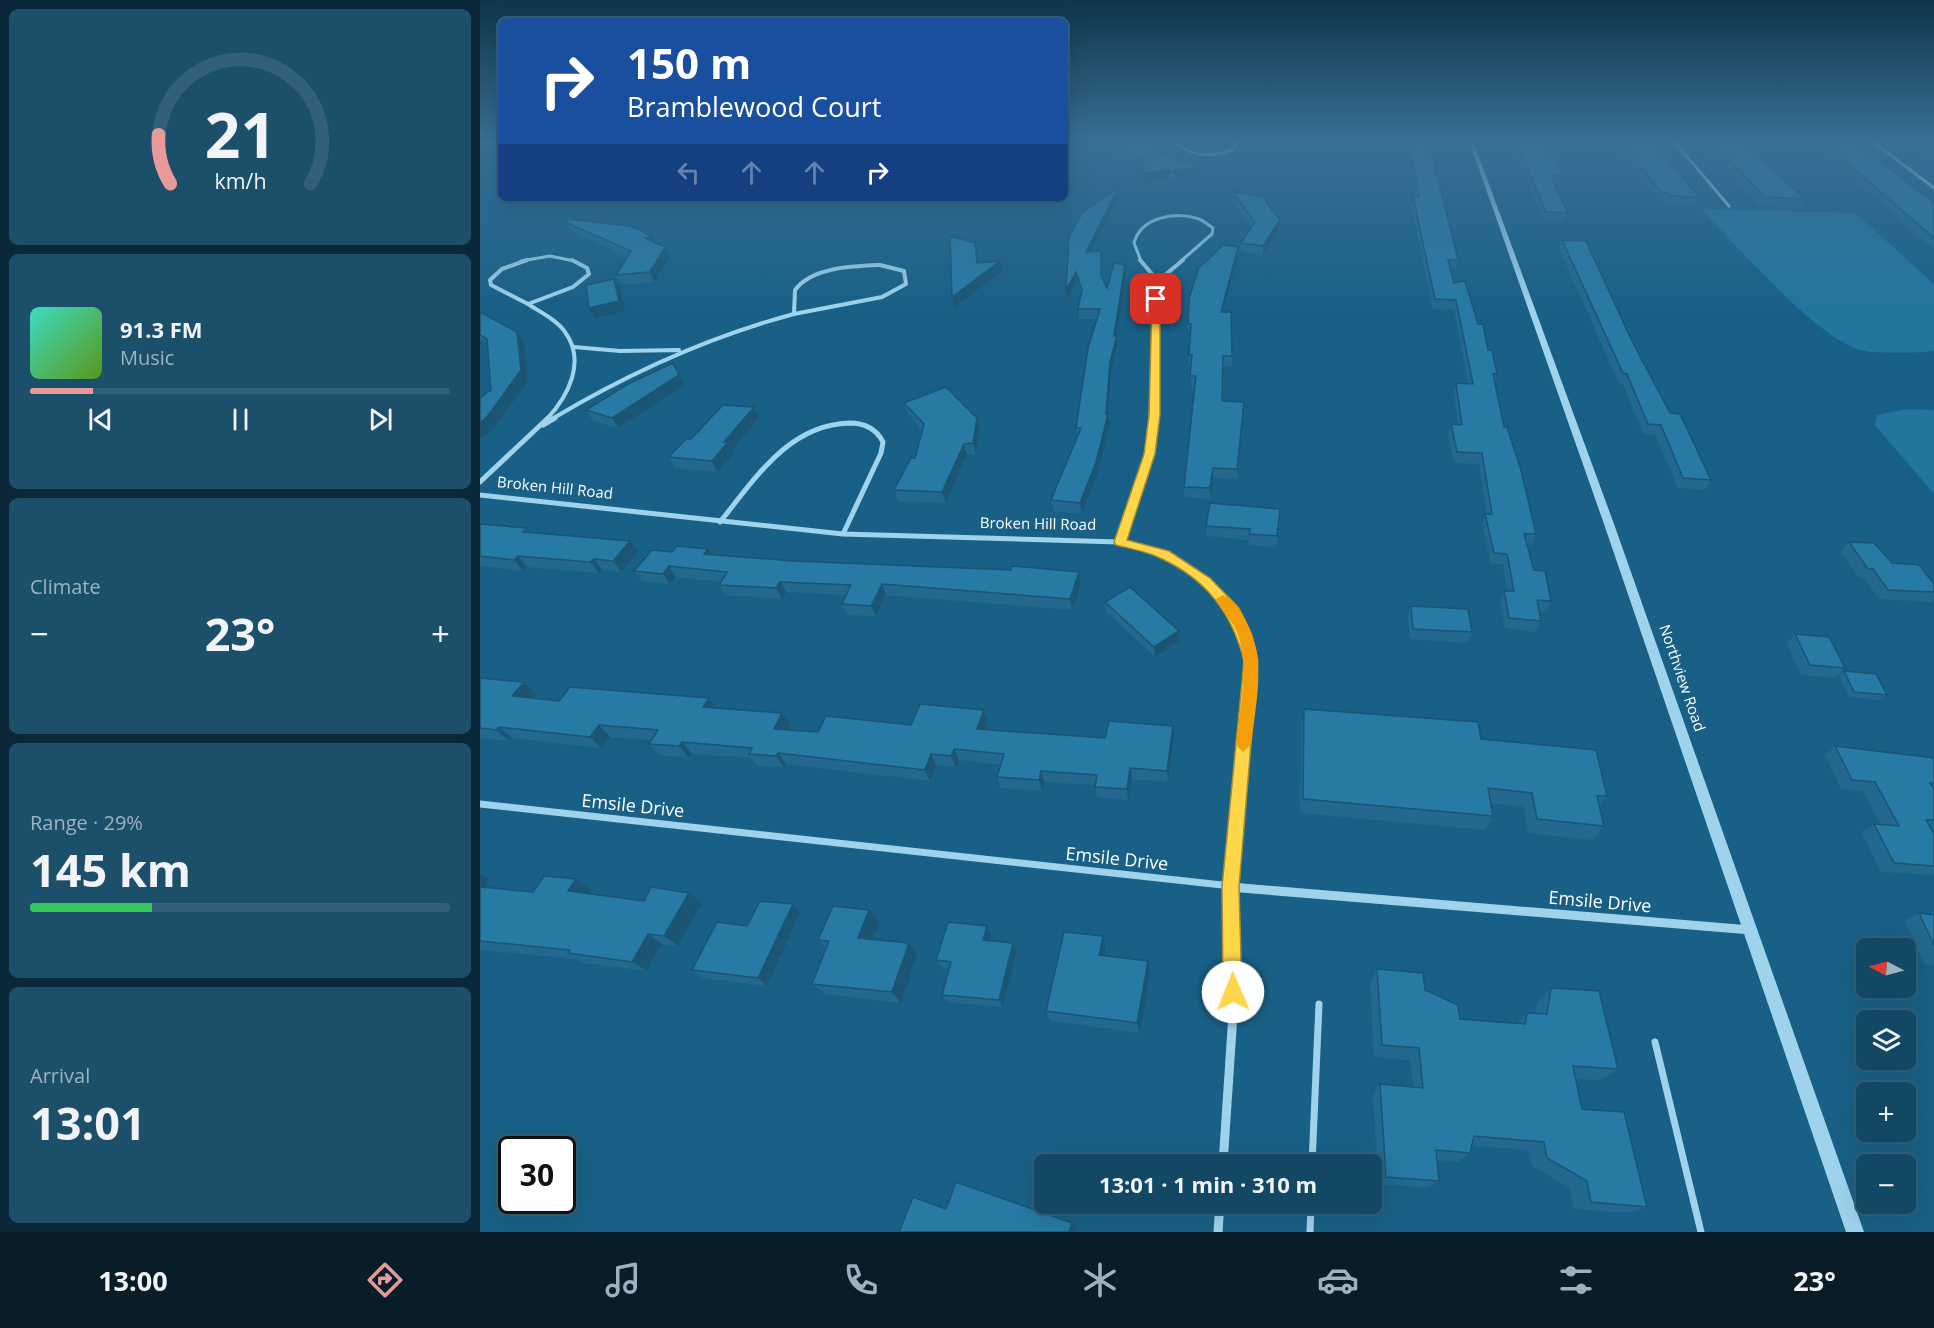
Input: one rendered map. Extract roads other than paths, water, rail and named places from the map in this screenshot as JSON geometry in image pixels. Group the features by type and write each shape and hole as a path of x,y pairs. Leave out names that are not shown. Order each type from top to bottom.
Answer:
{"street":[{"name":"Northview Road","path":"1490,195 1751,930 1855,1232"},
{"path":"1720,195 1729,206"},
{"path":"1120,542 1150,454 1155,415 1158,280 1140,260 1134,248 1138,233 1144,226 1159,218 1176,216 1198,218 1211,224 1214,228 1212,234 1158,280"},
{"path":"480,482 543,425 556,408 572,379 574,347 566,332 556,322 528,304 490,285 493,276 498,270 520,262 550,256 569,258 589,271 586,278 573,287 528,304"},
{"path":"543,425 625,377 683,350 750,326 794,314 882,297 900,289 906,284 908,276 900,268 880,265 817,275 796,287 794,314"},
{"path":"574,347 620,351 683,350"},
{"path":"720,522 791,440 820,426 859,423 876,430 883,442 881,453 843,534"},
{"name":"Broken Hill Road","path":"480,495 843,534 1120,542 1143,546 1186,567 1206,581 1234,612 1245,635 1251,661 1230,887 1233,1014 1224,1154"},
{"name":"Emsile Drive","path":"480,804 1230,887 1751,930"},
{"path":"1218,1232 1219,1214"}],"lane":[{"path":"1312,1154 1319,1004"},
{"path":"1655,1042 1701,1232"},
{"path":"1310,1232 1311,1214"}]}
